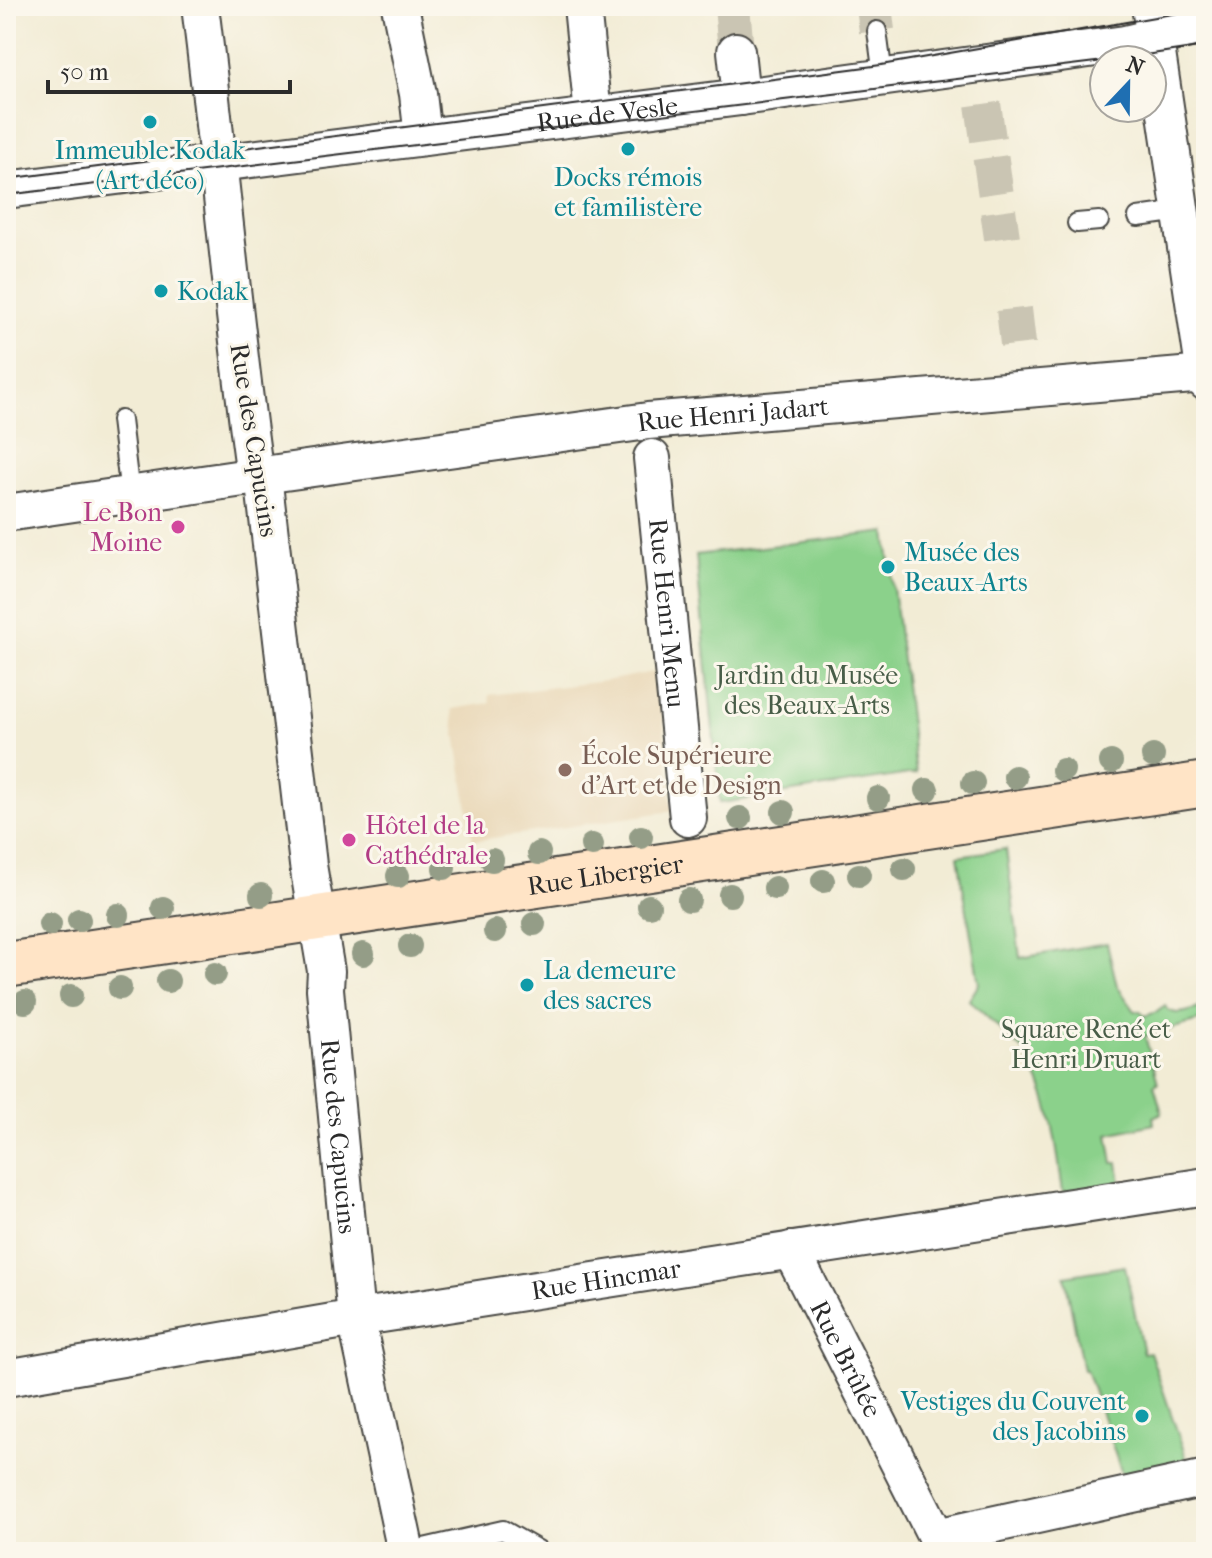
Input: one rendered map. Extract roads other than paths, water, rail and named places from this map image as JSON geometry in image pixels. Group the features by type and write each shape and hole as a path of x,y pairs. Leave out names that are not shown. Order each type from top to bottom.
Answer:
{"street":[{"name":"Rue des Capucins","path":"200,6 243,398 301,718 316,919 326,971 325,989 356,1318 406,1552"},
{"path":"400,6 418,94 423,137"},
{"path":"582,6 593,115"},
{"name":"Rue de Vesle","path":"6,190 741,97 1125,44 1152,22 1206,25"},
{"path":"1152,22 1205,378"},
{"path":"736,51 741,97"},
{"name":"Rue Henri Jadart","path":"6,513 648,421 829,408 1022,375 1205,378"},
{"name":"Rue Henri Menu","path":"652,458 688,818"},
{"name":"Rue Libergier","path":"6,965 1206,784"},
{"name":"Rue Hincmar","path":"6,1378 356,1318 1206,1186"},
{"name":"Rue Brûlée","path":"791,1250 878,1408 940,1544"},
{"path":"940,1544 1206,1478"}],"lane":[{"path":"877,31 883,76"},
{"path":"1138,217 1180,211"},
{"path":"1077,223 1099,221"},
{"path":"121,420 130,495"},
{"path":"406,1552 503,1530 538,1550"}],"tunnel":[{"path":"732,6 736,51"},
{"path":"874,6 877,31"},
{"path":"983,104 1002,238"},
{"path":"1014,309 1020,361"}],"tram line":[{"path":"6,179 881,65 1206,8"},
{"path":"1168,52 1206,46"},
{"path":"6,195 1088,63"}],"place":[{"name":"Immeuble Kodak (Art déco)","path":"150,122"},
{"name":"Docks rémois et familistère","path":"628,149"},
{"name":"Kodak","path":"161,291"},
{"name":"Le Bon Moine","path":"178,527"},
{"name":"Musée des Beaux-Arts","path":"888,567"},
{"name":"École Supérieure d'Art et de Design","path":"565,770"},
{"name":"Hôtel de la Cathédrale","path":"349,840"},
{"name":"La demeure des sacres","path":"527,985"},
{"name":"Vestiges du Couvent des Jacobins","path":"1142,1416"}],"park label":[{"name":"Jardin du Musée des Beaux-Arts","path":"807,690"},
{"name":"Square René et Henri Druart","path":"1086,1044"}]}
